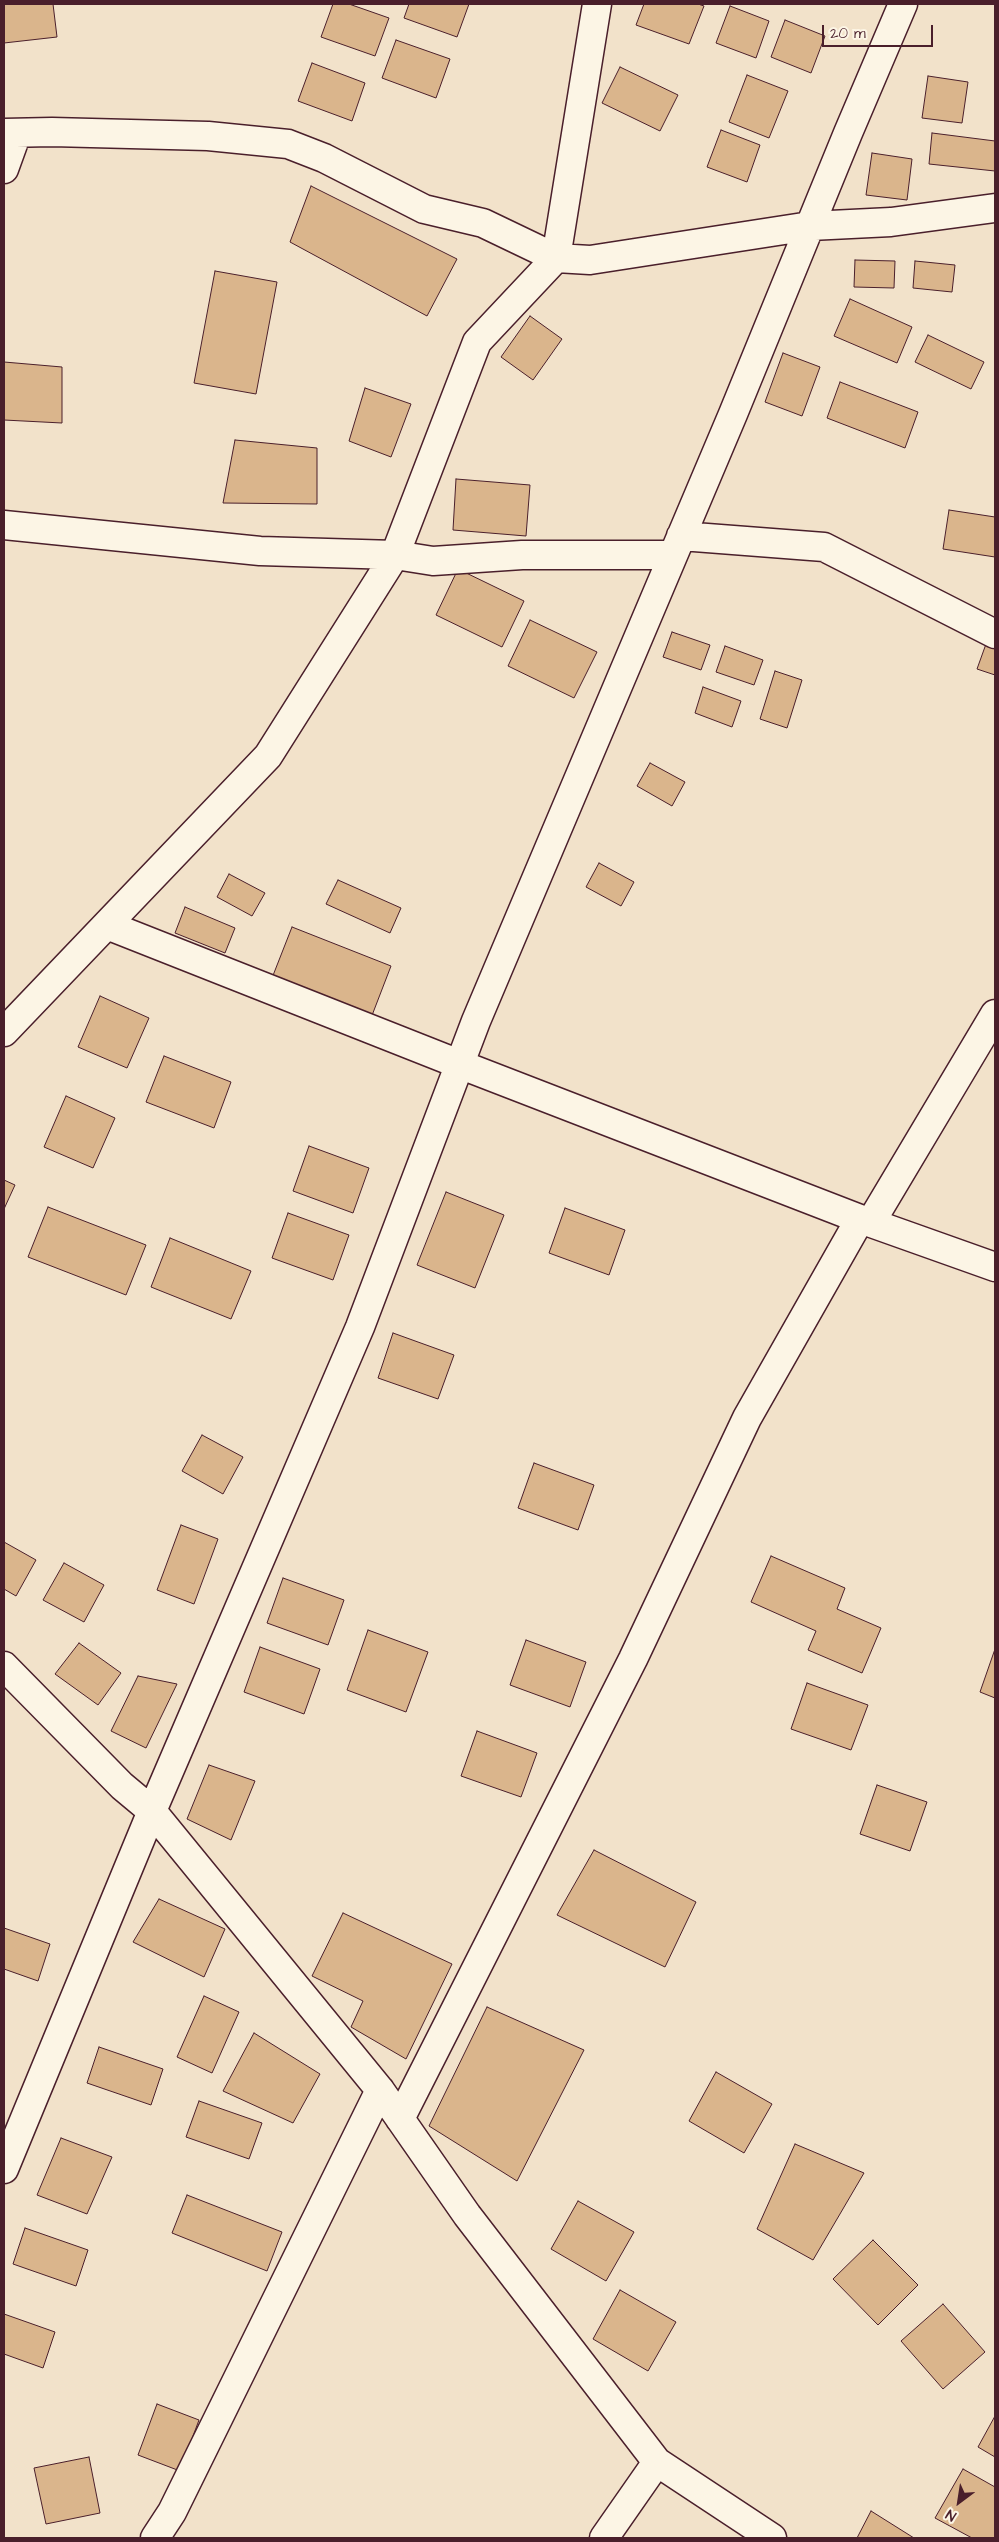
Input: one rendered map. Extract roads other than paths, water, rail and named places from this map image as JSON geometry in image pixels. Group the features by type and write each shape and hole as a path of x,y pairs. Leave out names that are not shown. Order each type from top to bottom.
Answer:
{"street":[{"path":"4,1032 268,756 395,555 477,342 556,258 597,4"},
{"path":"4,2169 152,1811 360,1327 459,1064 677,546 901,4"},
{"path":"4,169 10,133 52,132 208,136 288,144 324,158 424,209 483,223 556,258 590,260 810,226 891,222 995,208"},
{"path":"4,525 260,551 395,555 433,561 677,546 824,547 995,634"},
{"path":"107,925 459,1064 865,1220 995,1267"},
{"path":"400,2119 633,1659 747,1418 865,1220 995,1014"},
{"path":"4,1666 122,1786 152,1811 380,2090 468,2215 657,2462 772,2538"},
{"path":"155,2538 172,2512 380,2090"},
{"path":"604,2538 657,2462"}]}
